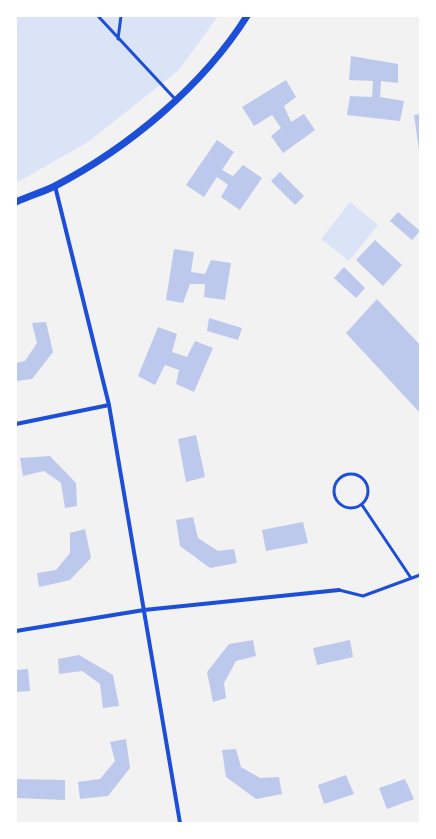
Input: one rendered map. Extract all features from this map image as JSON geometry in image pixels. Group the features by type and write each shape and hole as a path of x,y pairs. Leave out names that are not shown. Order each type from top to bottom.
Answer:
{"street":[{"path":"16,202 55,186 97,161 136,134 176,100 206,68 246,16"},
{"path":"55,186 110,405 180,823"},
{"path":"16,424 110,405"},
{"path":"16,630 144,610 339,590"}],"lane":[{"path":"98,16 176,100"},
{"path":"118,39 121,16"},
{"path":"348,474 356,475 365,481 368,488 368,495 362,505 356,508 349,508 338,502 334,489 342,477 348,474"},
{"path":"362,505 411,578"},
{"path":"339,590 363,596 420,575"}],"shaded area":[{"path":"16,16 218,16 179,70 88,142 16,183"},
{"path":"350,202 378,225 349,261 321,239"}],"building":[{"path":"351,56 398,64 398,83 381,81 380,97 404,101 400,121 347,115 350,96 372,97 373,81 349,80"},
{"path":"286,80 296,97 284,106 291,122 304,114 315,130 283,153 271,136 281,128 272,115 254,126 242,107"},
{"path":"420,114 420,149 419,150 414,115"},
{"path":"217,140 234,152 222,170 233,176 243,165 262,178 240,210 221,197 228,185 217,177 204,197 186,185"},
{"path":"280,172 304,196 295,205 271,181"},
{"path":"398,212 420,231 412,240 390,221"},
{"path":"375,240 402,265 383,286 356,260"},
{"path":"174,249 194,252 191,272 205,274 211,260 231,263 225,300 204,297 205,284 190,284 183,303 166,300"},
{"path":"344,267 365,288 356,298 334,278"},
{"path":"377,299 420,345 420,413 346,333"},
{"path":"209,318 242,328 238,340 207,331"},
{"path":"46,322 53,352 32,379 16,381 16,363 25,361 37,343 32,323"},
{"path":"158,327 177,334 172,352 187,357 195,341 213,348 194,392 176,384 179,370 165,365 155,385 138,376"},
{"path":"196,435 205,477 186,482 178,439"},
{"path":"50,456 76,483 77,506 65,508 61,483 44,471 23,476 20,458"},
{"path":"193,517 198,538 218,551 234,549 237,563 210,568 180,546 176,520"},
{"path":"303,522 308,543 266,551 262,530"},
{"path":"85,529 91,558 70,580 39,587 37,573 56,570 70,553 70,533"},
{"path":"253,640 256,656 236,661 224,683 226,698 213,702 207,672 229,644"},
{"path":"350,640 353,657 317,665 313,648"},
{"path":"79,655 113,675 119,706 103,708 100,684 82,671 59,674 58,659"},
{"path":"28,669 30,691 16,692 16,670"},
{"path":"126,739 130,768 108,796 80,799 78,782 100,779 115,761 110,742"},
{"path":"236,749 241,767 260,778 279,777 282,794 256,799 226,777 222,750"},
{"path":"346,775 354,794 324,804 318,785"},
{"path":"16,779 65,780 65,800 16,798"},
{"path":"405,779 414,799 387,809 379,788"}]}
